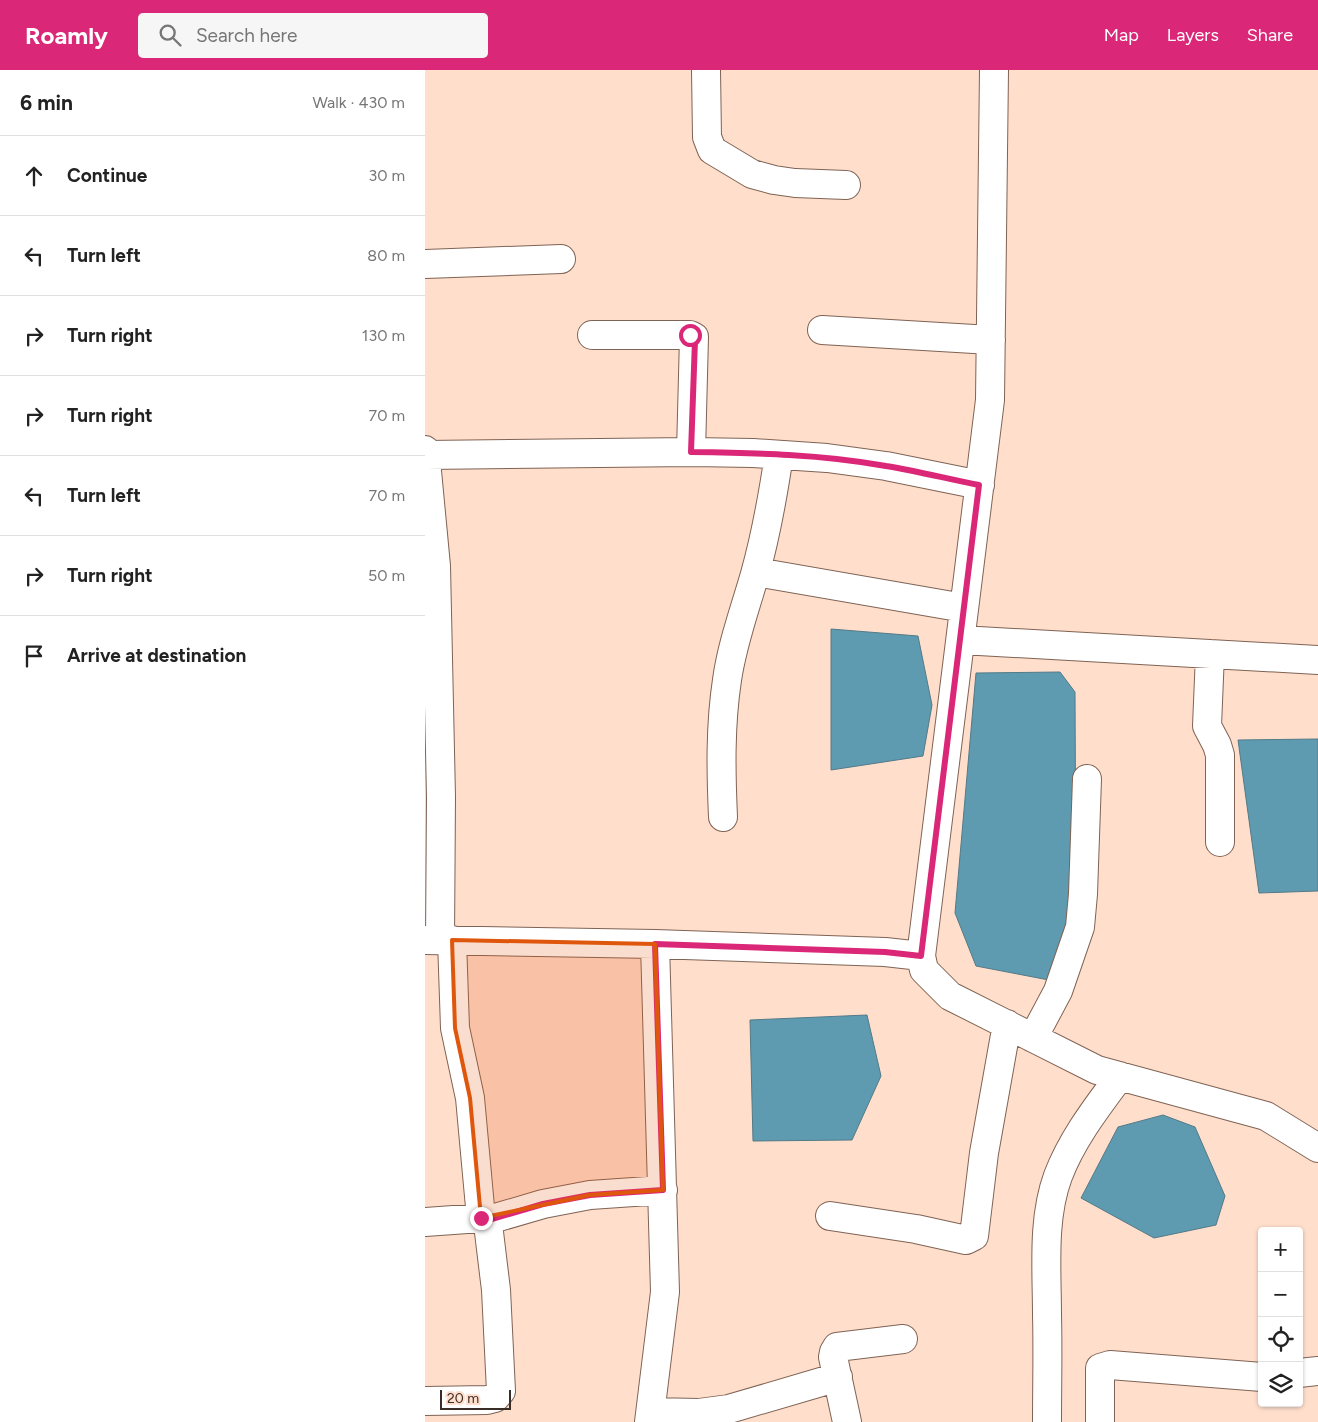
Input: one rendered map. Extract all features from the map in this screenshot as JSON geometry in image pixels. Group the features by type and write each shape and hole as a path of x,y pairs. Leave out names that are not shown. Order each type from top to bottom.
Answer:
{"street":[{"path":"706,70 707,136 708,145 712,150 752,174 774,180 795,183 846,185"},
{"path":"994,70 990,400 921,956 924,970 950,996 1097,1070 1267,1116 1318,1148"},
{"path":"425,264 561,259"},
{"path":"822,330 991,340"},
{"path":"592,335 690,335 694,337 691,452"},
{"path":"425,1401 487,1400 495,1398 501,1391 496,1290 488,1224 483,1220 476,1181 470,1098 439,940 441,797 432,713 431,589 436,566 426,453 691,452 779,455 827,458 885,466 979,485"},
{"path":"723,817 721,764 727,681 732,654 771,510 779,455"},
{"path":"755,572 965,608"},
{"path":"961,640 1318,660"},
{"path":"1210,654 1207,726 1220,755 1219,842"},
{"path":"1033,1038 1058,992 1080,928 1087,779"},
{"path":"439,940 655,944 885,952 921,956"},
{"path":"655,944 665,1292 650,1417 729,1409 838,1377"},
{"path":"830,1216 916,1229 967,1240 974,1236 984,1153 1007,1024"},
{"path":"1047,1422 1046,1280 1049,1210 1057,1177 1069,1151 1120,1076"},
{"path":"425,1222 483,1220 543,1204 590,1195 663,1190"},
{"path":"847,1422 833,1358 837,1347 903,1339"},
{"path":"1100,1422 1100,1368 1103,1366 1258,1377"},
{"path":"1303,1373 1318,1371"}],"highlighted area":[{"path":"452,940 655,944 663,1190 590,1195 481,1218 470,1098 455,1028"}],"water":[{"path":"831,629 918,636 932,705 923,756 831,770"},
{"path":"1060,672 1075,692 1076,907 1054,981 976,966 955,913 976,673"},
{"path":"1318,739 1318,891 1259,893 1238,740"},
{"path":"867,1015 881,1076 852,1140 753,1141 750,1020"},
{"path":"1163,1115 1195,1127 1225,1196 1216,1225 1154,1238 1081,1198 1118,1127"}],"route":[{"path":"481,1218 485,1221 543,1204 590,1195 663,1190 655,944 885,952 921,956 979,485 885,466 827,458 753,453 691,452 695,340 690,335"}]}
